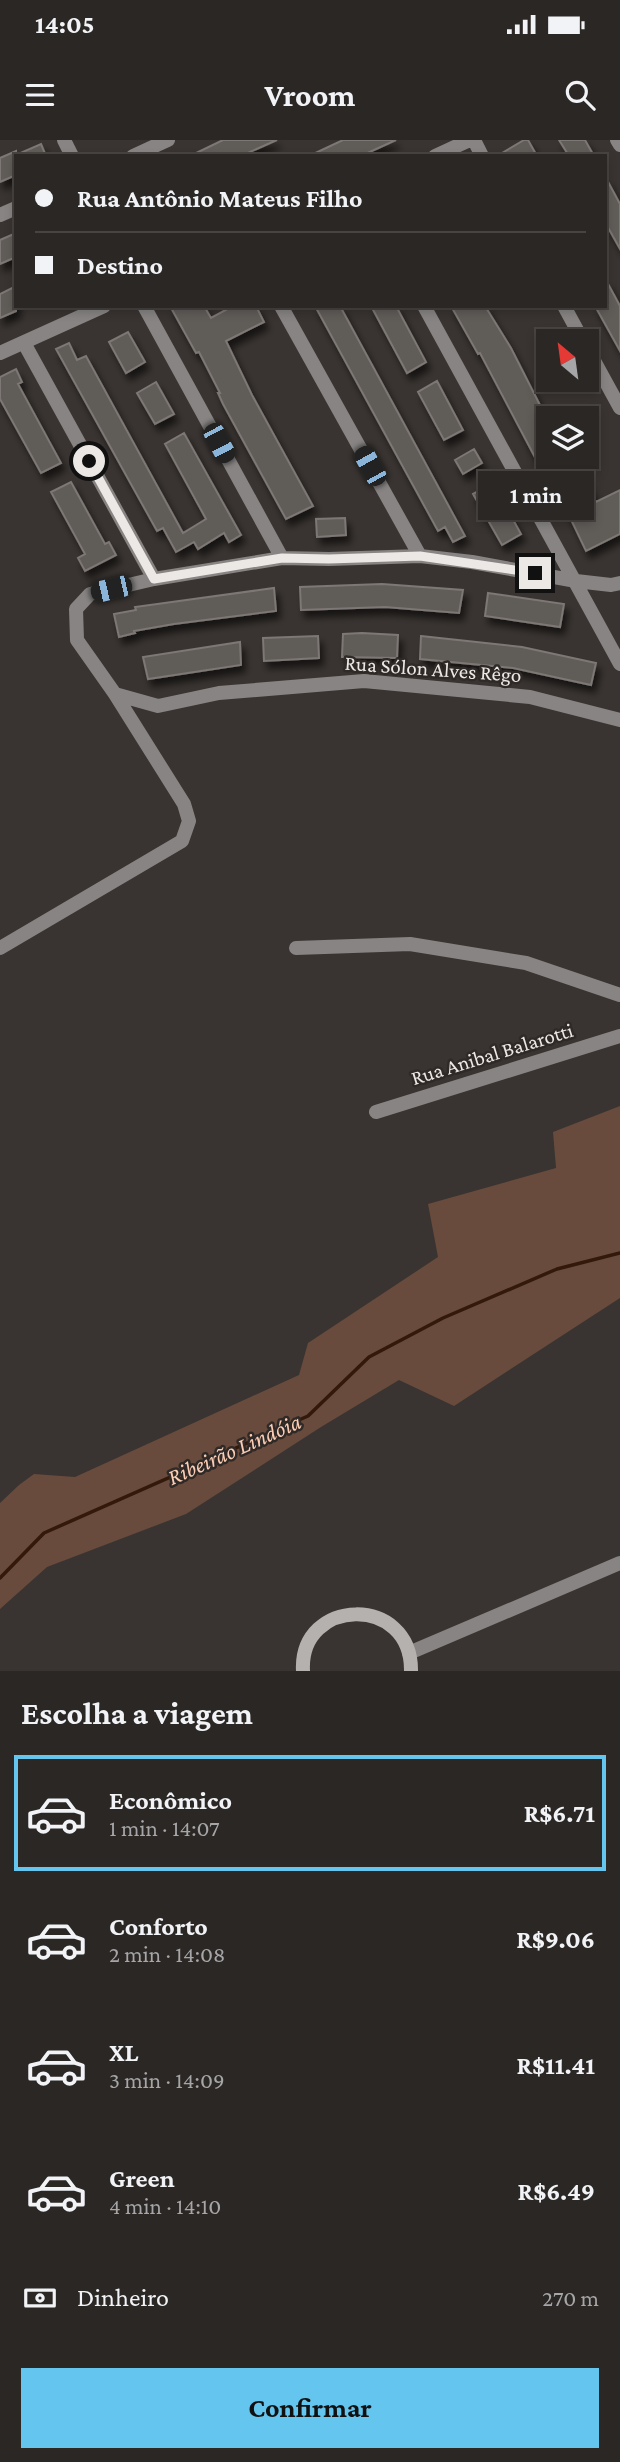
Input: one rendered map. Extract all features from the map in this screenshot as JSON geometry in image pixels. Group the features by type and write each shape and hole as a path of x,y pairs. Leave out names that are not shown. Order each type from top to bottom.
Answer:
{"street":[{"path":"137,154 168,140"},
{"path":"440,154 472,140"},
{"path":"617,140 620,145"},
{"path":"0,353 100,308"},
{"path":"145,308 282,558"},
{"path":"282,308 420,556"},
{"path":"425,308 620,664"},
{"path":"565,308 576,329"},
{"path":"24,343 154,579"},
{"path":"599,370 620,408"},
{"path":"0,948 182,841 189,821 184,804 115,694 77,640 76,608 90,594 154,579 282,558 420,556 472,562 576,581 620,583"},
{"name":"Rua Sólon Alves Rêgo","path":"115,694 158,706 219,693 364,681 530,697 620,720"},
{"path":"296,948 410,944 526,963 620,995"},
{"name":"Rua Anibal Balarotti","path":"376,1112 620,1036"},
{"path":"410,1653 620,1563"},
{"path":"301,1671 307,1644 318,1629 334,1618 352,1613 371,1615 388,1623 402,1636 410,1653 411,1671"}],"shaded area":[{"path":"620,1106 620,1298 454,1406 399,1380 186,1514 47,1567 0,1609 0,1503 19,1485 34,1474 75,1477 299,1375 308,1343 438,1257 428,1204 556,1168 553,1132"}],"building":[{"path":"223,140 277,140 246,154 194,154"},
{"path":"343,140 396,140 365,154 313,154"},
{"path":"528,140 536,154 500,154"},
{"path":"559,140 585,140 593,154 568,154"},
{"path":"41,144 45,154 18,154"},
{"path":"16,151 14,176 0,182 0,158"},
{"path":"607,180 620,204 620,249 607,226"},
{"path":"14,234 14,258 0,264 0,240"},
{"path":"607,282 620,306 620,351 596,308 607,308"},
{"path":"12,288 16,311 0,318 0,294"},
{"path":"171,308 205,308 211,318 229,308 257,308 264,322 226,341 252,395 313,506 286,519 223,404 199,352 196,353"},
{"path":"316,308 341,308 465,536 453,542 445,527 438,531"},
{"path":"372,308 397,308 426,362 407,373"},
{"path":"452,308 486,308 511,348 540,406 536,406 536,459 480,353 478,354"},
{"path":"128,332 145,362 126,373 109,342"},
{"path":"69,343 77,360 86,356 183,533 206,519 165,444 184,433 241,535 229,542 224,533 198,549 194,542 176,552 163,528 157,531 56,349"},
{"path":"16,369 22,382 18,384 61,463 41,473 0,399 0,377"},
{"path":"437,381 463,430 444,440 418,392"},
{"path":"156,382 174,414 155,424 137,393"},
{"path":"474,449 482,463 463,474 455,460"},
{"path":"541,469 574,469 582,482 585,480 596,502 620,490 620,534 586,551 553,482 549,484"},
{"path":"71,482 105,544 109,542 116,555 85,571 78,558 85,554 51,492"},
{"path":"493,483 521,534 502,545 473,494"},
{"path":"345,518 346,535 317,537 316,519"},
{"path":"382,584 463,590 459,613 385,607 301,610 300,587"},
{"path":"274,588 276,611 174,624 134,631 135,633 119,637 114,614 136,610 135,607"},
{"path":"488,593 564,604 560,627 485,616"},
{"path":"343,634 398,635 397,658 342,657"},
{"path":"318,636 319,658 264,661 263,638"},
{"path":"421,636 522,647 596,663 591,685 513,668 420,659"},
{"path":"240,642 241,665 148,679 143,657"}],"waterway":[{"name":"Ribeirão Lindóia","path":"0,1578 44,1533 308,1416 369,1357 443,1318 557,1269 620,1253"}],"route":[{"path":"89,461 154,579 282,558 420,556 535,573"}]}
